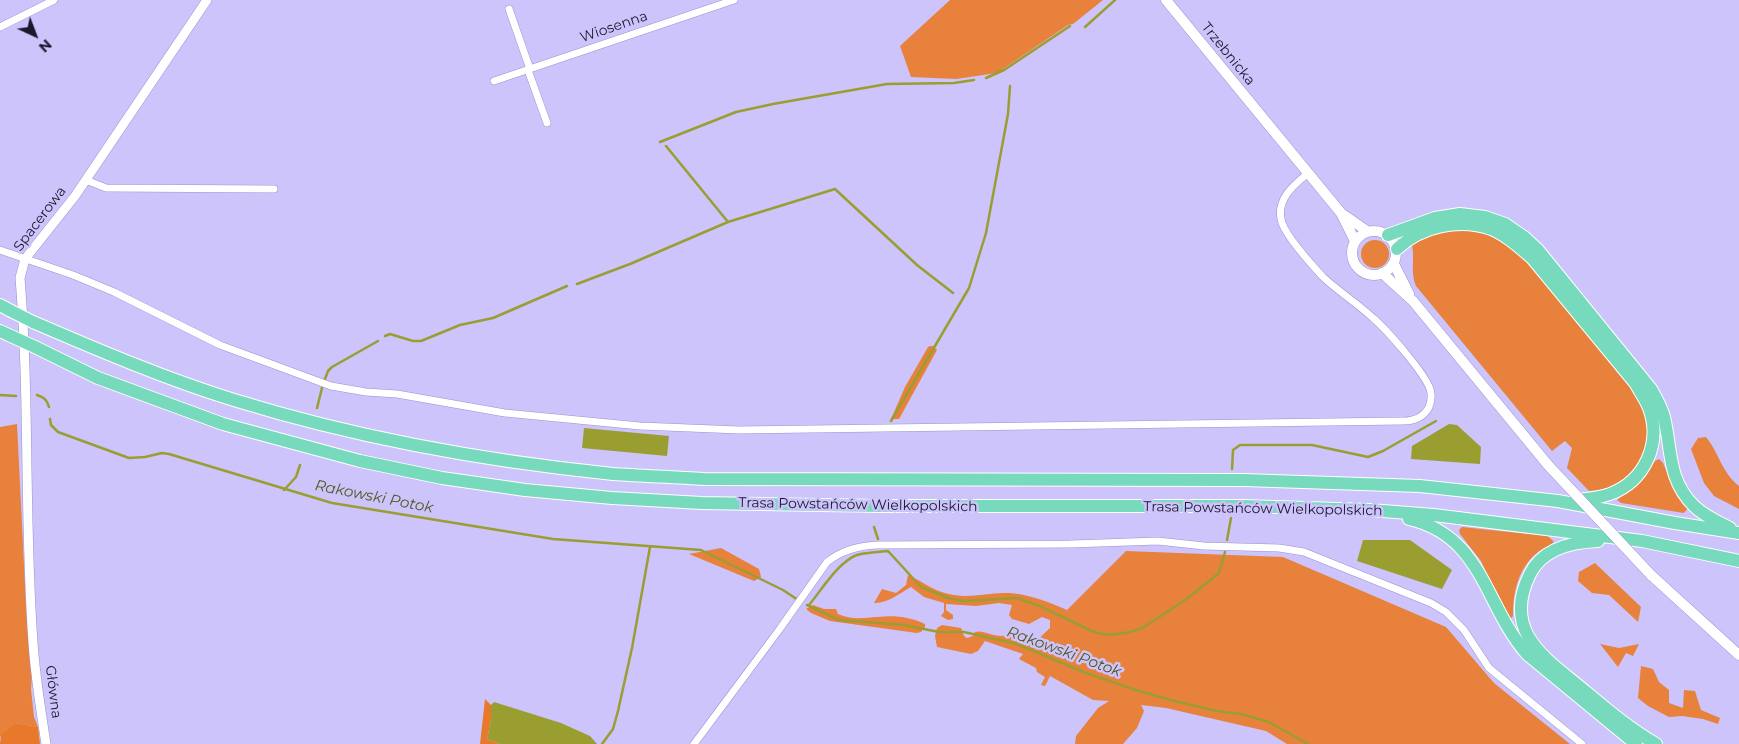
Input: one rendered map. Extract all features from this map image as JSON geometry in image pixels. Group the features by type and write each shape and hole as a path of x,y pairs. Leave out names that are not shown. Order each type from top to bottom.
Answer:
{"highway":[{"path":"1388,235 1435,218 1466,214 1485,217 1504,224 1524,237 1548,262 1651,389 1663,415 1673,472 1680,489 1694,507 1710,518 1739,533"},
{"path":"1397,249 1407,240 1426,231 1446,225 1468,224 1491,230 1513,242 1532,258 1636,384 1649,407 1653,424 1653,443 1650,457 1636,478 1612,494 1598,498 1558,501"},
{"name":"Trasa Powstańców Wielkopolskich","path":"6,308 113,357 232,400 297,419 364,435 530,464 614,474 704,479 1244,480 1420,486 1558,501 1675,524 1739,533"},
{"name":"Trasa Powstańców Wielkopolskich","path":"0,331 98,378 223,424 360,461 442,478 525,490 612,498 702,503 881,506 1243,506 1370,510 1642,541 1739,562"},
{"path":"1370,510 1419,521 1436,528 1452,538 1472,562 1512,635 1527,654 1636,744"},
{"path":"1642,541 1585,542 1569,544 1553,551 1531,571 1524,587 1520,604 1522,620 1528,636 1538,650 1610,712 1640,735 1656,744"}],"main road":[{"name":"Trzebnicka","path":"1166,0 1341,213"},
{"path":"1341,213 1367,231"},
{"path":"1341,213 1355,241"},
{"path":"1375,230 1388,235 1394,241 1397,249 1394,264 1382,274 1369,275 1357,268 1351,256 1355,241 1360,235 1367,231 1375,230"},
{"path":"1394,264 1413,301"},
{"path":"1382,274 1413,301 1548,465 1651,575 1739,655"}],"street":[{"path":"0,27 54,0"},
{"name":"Spacerowa","path":"33,644 28,538 25,337 20,278 25,259 86,180 207,0"},
{"name":"Wiosenna","path":"494,81 734,0"},
{"path":"510,9 547,123"},
{"path":"0,250 73,275 114,292 220,345 318,382 366,392 397,394 505,413 640,426 739,430 1403,421 1418,418 1427,410 1431,400 1430,389 1422,374 1377,322 1323,276 1300,251 1283,227 1280,215 1282,201 1290,188 1308,173"},
{"path":"86,180 106,188 274,189"},
{"path":"694,744 827,562 850,548 877,544 1071,544 1158,541 1204,546 1292,549 1321,558 1431,603 1456,620 1490,668 1582,744"},
{"name":"Główna","path":"33,644 46,744"}],"shaded area":[{"path":"950,0 1103,0 1073,24 1068,25 997,73 956,79 911,77 900,46"},
{"path":"1454,229 1469,230 1489,235 1508,245 1524,258 1586,332 1637,398 1646,417 1647,439 1640,460 1627,477 1618,484 1606,489 1589,491 1567,468 1572,448 1565,441 1552,451 1416,286 1413,276 1412,245 1414,242"},
{"path":"1375,240 1385,244 1389,254 1385,264 1375,268 1365,264 1361,254 1365,244"},
{"path":"930,346 937,350 899,419 891,419 905,387"},
{"path":"17,424 26,605 32,675 31,689 34,717 38,727 15,723 0,737 0,427"},
{"path":"1449,424 1457,425 1481,447 1480,464 1411,459 1412,446"},
{"path":"584,428 669,436 667,456 582,448"},
{"path":"1706,437 1728,475 1739,486 1739,509 1714,496 1704,483 1691,449 1698,438"},
{"path":"1659,459 1663,463 1675,492 1688,508 1684,513 1621,503 1617,500 1645,477 1655,461"},
{"path":"1462,527 1548,536 1554,542 1539,551 1525,566 1516,590 1513,616 1509,620 1481,561 1460,534 1459,530"},
{"path":"1363,540 1410,540 1452,570 1442,589 1357,561"},
{"path":"721,548 759,569 761,577 754,581 689,554"},
{"path":"1126,551 1283,557 1446,627 1494,683 1570,744 1287,744 1266,731 1166,708 1141,705 1144,711 1137,728 1123,744 1075,744 1076,736 1098,708 1109,701 1093,700 1050,676 1045,686 1041,685 1045,677 1037,672 1036,668 1019,659 1023,654 985,641 978,651 971,654 937,647 935,636 937,628 942,625 961,628 964,636 967,638 973,636 978,631 998,636 1008,635 1010,630 1017,628 1023,638 1033,644 1050,628 1050,620 1042,617 1029,624 1012,619 1009,615 1012,605 999,603 976,606 946,604 946,610 953,615 953,619 948,620 941,616 944,612 944,603 924,597 911,587 889,600 874,603 882,589 896,593 906,585 908,575 936,590 948,594 966,596 998,593 1019,594 1045,601 1067,610"},
{"path":"1595,563 1641,607 1638,622 1609,595 1592,593 1578,581 1579,572"},
{"path":"813,605 824,609 836,609 838,614 852,618 890,616 908,618 925,624 925,627 921,632 917,633 830,621 806,609"},
{"path":"1600,644 1619,648 1639,644 1633,656 1626,653 1618,667"},
{"path":"1641,666 1653,669 1659,682 1669,690 1669,703 1683,708 1684,690 1695,691 1701,710 1720,718 1718,724 1703,719 1682,716 1669,717 1648,706 1638,698"},
{"path":"485,699 491,705 491,720 487,739 500,744 480,744"},
{"path":"494,702 561,723 590,736 597,744 500,744 487,739 491,720 491,705"},
{"path":"15,723 38,727 40,744 0,744 1,735"}],"waterway":[{"path":"1085,27 1115,0"},
{"path":"986,78 1004,70 1070,26"},
{"path":"660,142 736,112 773,104 887,84 954,83 974,80"},
{"path":"891,421 969,288 986,233 1008,114 1010,86"},
{"path":"666,146 728,222"},
{"path":"577,284 630,264 728,222 835,189 917,265 953,293"},
{"path":"385,336 390,334 413,341 421,341 460,325 493,318 567,286"},
{"path":"325,379 332,367 378,341"},
{"path":"317,408 322,388"},
{"name":"Rakowski Potok","path":"0,395 16,396"},
{"name":"Rakowski Potok","path":"37,395 45,399 49,407"},
{"name":"Rakowski Potok","path":"50,419 51,425 58,432 129,458 162,453 169,454 332,503 553,539 701,550 783,590 798,600"},
{"path":"1232,469 1233,450 1240,445 1312,445 1368,457 1383,451 1436,421"},
{"path":"284,490 296,477 300,465"},
{"path":"1227,540 1231,518"},
{"path":"874,527 878,539"},
{"name":"Rakowski Potok","path":"602,744 613,729 618,711 632,648 650,547"},
{"path":"809,605 830,577 850,558 864,553 888,551 921,587 948,598 964,601 1017,598 1040,606 1094,632 1109,635 1131,632 1144,627 1188,598 1219,573 1225,552"},
{"name":"Rakowski Potok","path":"807,605 839,620 904,625 939,632 964,632 1017,644 1086,673 1139,691 1178,702 1217,711 1241,714 1269,722 1308,744"}]}
